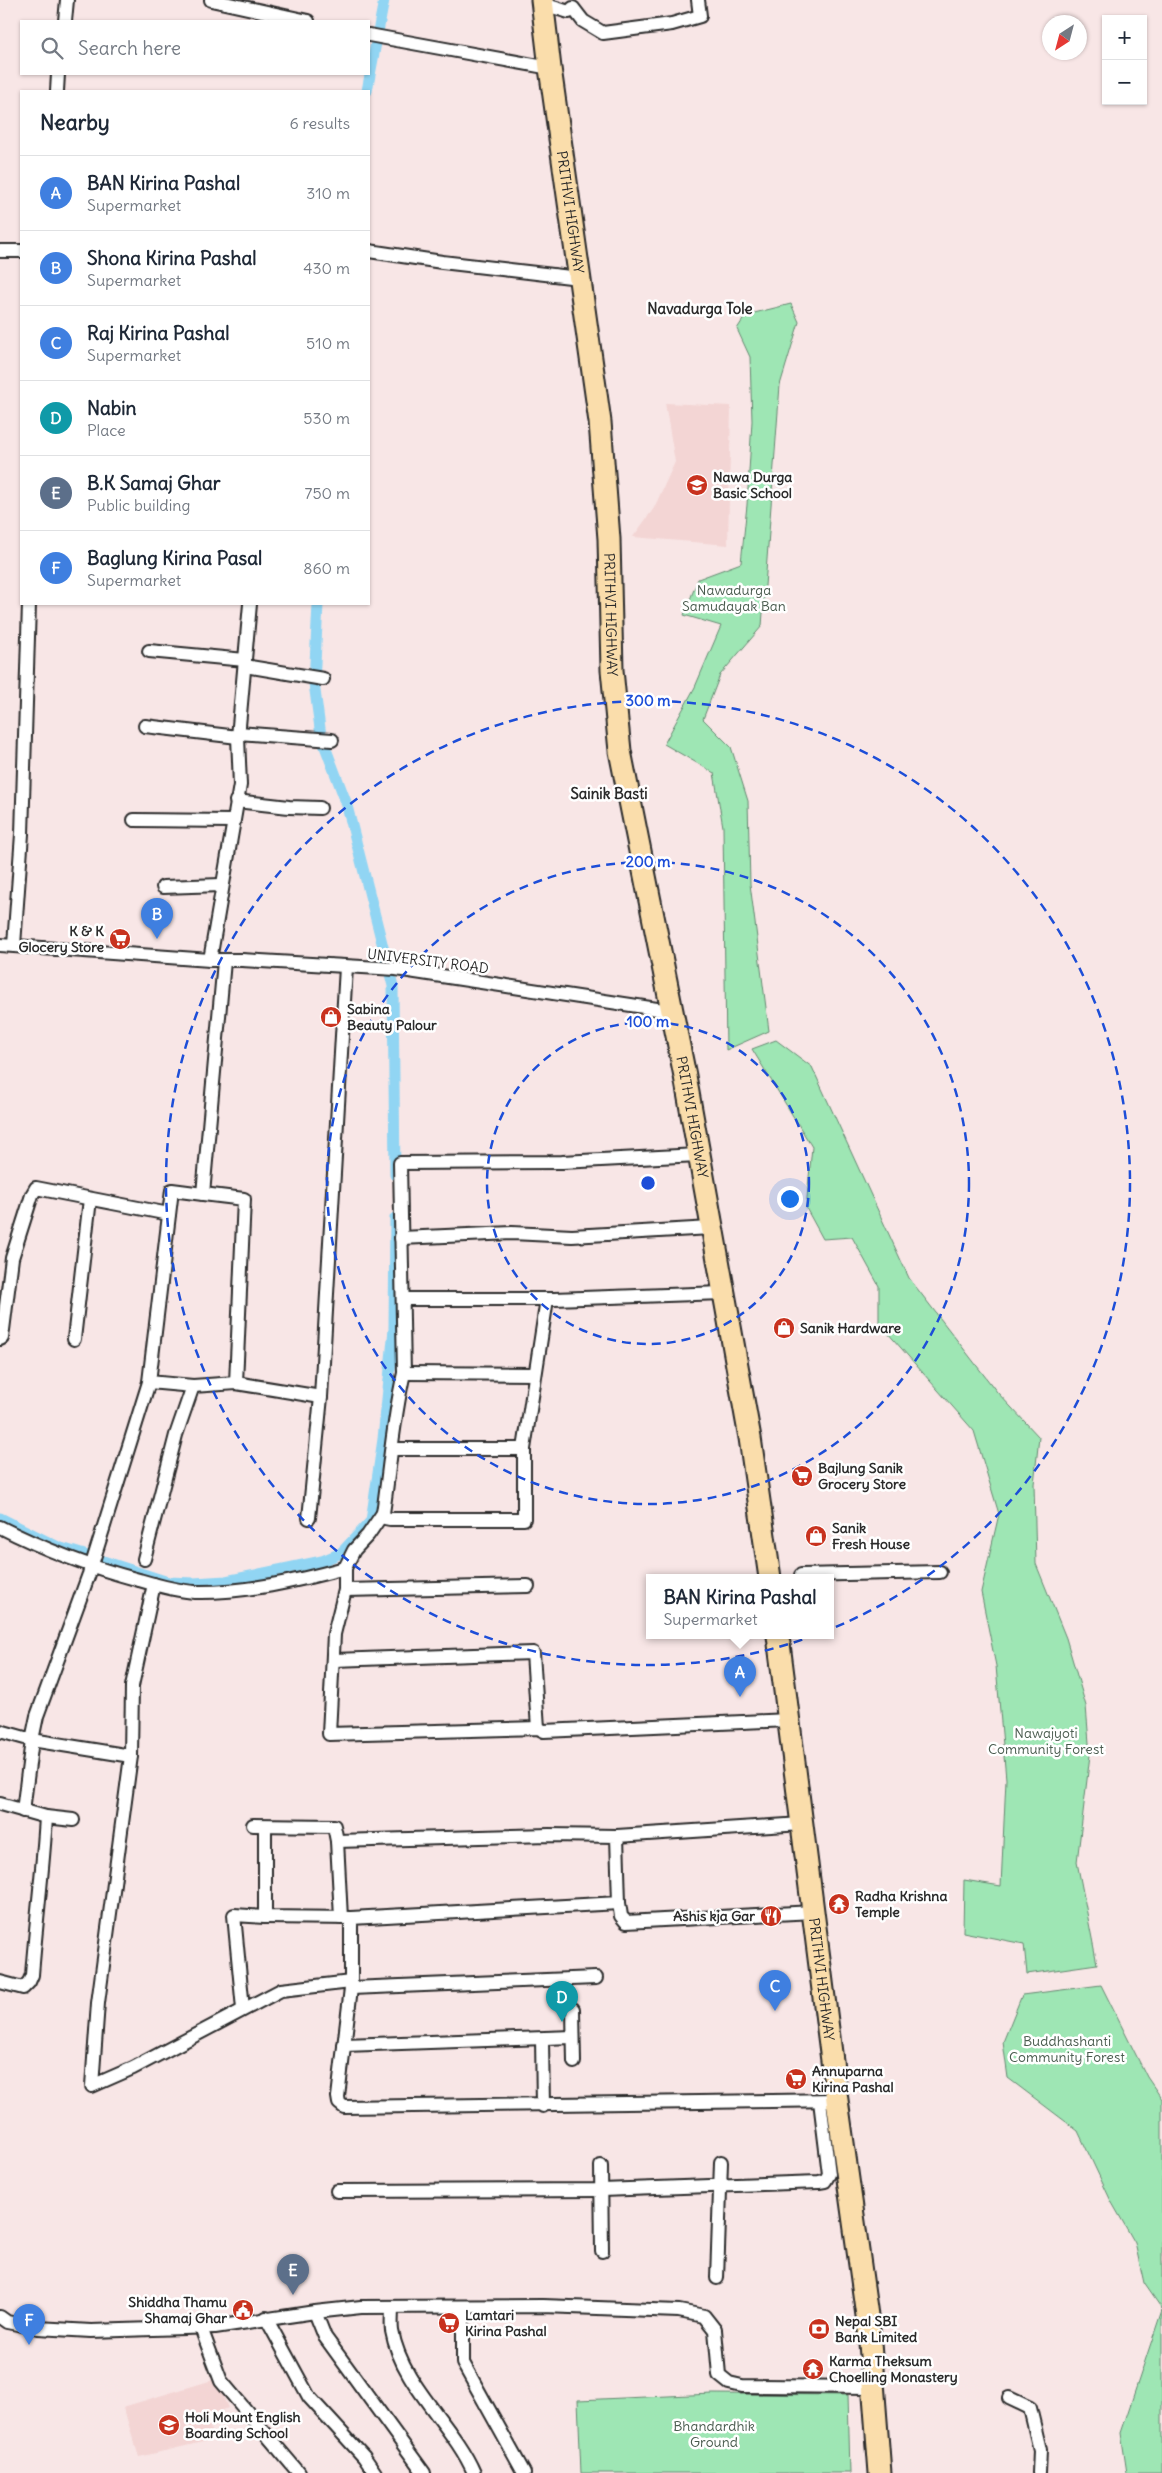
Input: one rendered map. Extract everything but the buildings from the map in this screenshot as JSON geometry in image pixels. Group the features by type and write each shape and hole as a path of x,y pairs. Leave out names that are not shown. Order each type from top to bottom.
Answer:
{"highway":[{"name":"PRITHVI HIGHWAY","path":"542,2 595,376 603,449 609,539 612,670 620,751 670,1011 685,1076 750,1438 769,1574"},
{"name":"PRITHVI HIGHWAY","path":"778,1639 814,1912 829,2101 869,2330 880,2473"}],"street":[{"path":"64,20 67,0"},
{"path":"210,0 303,20"},
{"path":"542,2 569,12 573,8 583,21 603,33 672,24 700,16 698,0"},
{"path":"370,35 550,68"},
{"path":"57,90 58,75"},
{"path":"0,251 20,251"},
{"path":"370,251 442,262 580,278"},
{"path":"0,945 14,945 22,834 29,605"},
{"path":"210,960 221,885 240,785 238,735 250,605"},
{"path":"149,651 245,663 323,679"},
{"path":"145,726 238,735 332,740"},
{"path":"236,802 290,808 320,808"},
{"path":"134,820 232,821"},
{"path":"163,887 221,885"},
{"name":"UNIVERSITY ROAD","path":"14,945 210,960 242,960 396,969 670,1011"},
{"path":"203,1194 224,960"},
{"path":"309,1518 320,1397 346,967"},
{"path":"698,1156 562,1162 400,1163 404,1373 397,1405 393,1449 389,1460 383,1513 368,1535 354,1550 345,1568 345,1590 334,1634 329,1734 538,1728 544,1732 789,1720"},
{"path":"0,1339 2,1338 12,1258 32,1195 36,1188 169,1214"},
{"path":"23,1811 37,1716 91,1567 149,1382 172,1190 244,1199 236,1383"},
{"path":"74,1339 90,1199"},
{"path":"401,1238 512,1233 572,1236 711,1228"},
{"path":"403,1299 546,1299 723,1293"},
{"path":"383,1513 385,1518 390,1519 524,1519 524,1449 546,1299"},
{"path":"404,1373 535,1374"},
{"path":"149,1382 193,1386 236,1383 320,1397"},
{"path":"144,1560 176,1434 193,1386"},
{"path":"393,1449 524,1449"},
{"path":"0,1527 35,1545 91,1567 154,1584 193,1592 243,1589 312,1577 345,1568"},
{"path":"834,1574 940,1572"},
{"path":"154,1584 132,1686 131,1756 98,2003 92,2086 166,2051 243,2009 288,1988 596,1978"},
{"path":"345,1590 528,1586"},
{"path":"334,1660 533,1652 538,1728"},
{"path":"0,1730 32,1740 131,1756"},
{"path":"0,1804 46,1817 73,1820"},
{"path":"0,1982 23,1988 29,1982 32,1975 36,1915 44,1866 46,1817"},
{"path":"337,1841 549,1834 617,1836 802,1824"},
{"path":"265,1917 259,1826 334,1826 346,1918 351,1985 338,2097 339,2103 348,2108 829,2101 829,2174 825,2180 602,2190 337,2191"},
{"path":"617,1836 618,1903 621,1916 626,1922 814,1912"},
{"path":"243,2009 234,1915 346,1918 618,1903"},
{"path":"573,2009 574,2062"},
{"path":"344,2045 573,2037"},
{"path":"542,2039 543,2106"},
{"path":"717,2278 721,2162"},
{"path":"601,2166 602,2251"},
{"path":"0,2317 7,2322 38,2328 92,2332 201,2328 266,2318 361,2308 543,2306 679,2311 704,2316 715,2330 719,2375 729,2383 742,2386 874,2387"},
{"path":"463,2307 463,2363 524,2473"},
{"path":"392,2308 392,2331 402,2360 431,2406 466,2454 474,2473"},
{"path":"315,2312 325,2337 424,2473"},
{"path":"266,2318 309,2397 364,2457 375,2473"},
{"path":"201,2328 221,2381 299,2473"},
{"path":"1009,2398 1030,2408 1040,2450 1039,2473"}],"shaded area":[{"name":"Nawa Durga Basic School","path":"665,403 731,406 728,545 633,537 654,508 675,462"},
{"name":"Holi Mount English Boarding School","path":"216,2379 228,2408 207,2415 212,2435 211,2440 139,2457 123,2407"}],"green space":[{"name":"Nawadurga Samudayak Ban","path":"791,304 799,322 780,385 762,626 720,675 703,719 731,747 748,801 750,884 769,1031 726,1050 723,827 714,773 664,744 695,687 721,626 684,615 698,579 741,563 747,505 752,421 750,357 737,329 746,315"},
{"name":"Nawajyoti Community Forest","path":"776,1040 812,1067 909,1278 997,1392 1039,1437 1034,1484 1036,1564 1066,1638 1086,1706 1090,1755 1077,1862 1097,1964 1027,1974 1024,1944 963,1932 964,1880 1001,1886 1006,1779 996,1666 981,1592 999,1514 974,1431 879,1323 879,1286 852,1237 823,1239 806,1208 812,1147 752,1049"},
{"name":"Buddhashanti Community Forest","path":"1101,1985 1147,2077 1162,2099 1162,2309 1144,2283 1135,2243 1111,2201 1078,2131 1008,2078 1003,2042 1022,1995"},
{"path":"1162,2310 1162,2473 1127,2473 1121,2433"},
{"name":"Bhandardhik Ground","path":"713,2394 848,2395 850,2473 581,2473 578,2400"}],"waterway":[{"path":"370,75 384,0"},
{"path":"367,90 370,75"},
{"path":"318,605 314,683 321,736 346,802 393,986 395,1175"},
{"path":"100,1560 168,1582 226,1581 322,1561 341,1553 371,1521 383,1439 394,1329 395,1218"},
{"path":"0,1518 58,1547 91,1557"}],"place":[{"name":"Nawa Durga Basic School","path":"697,485"},
{"name":"K & K Glocery Store","path":"120,939"},
{"name":"Shona Kirina Pashal","path":"157,939"},
{"name":"Sabina Beauty Palour","path":"331,1017"},
{"name":"Sanik Hardware","path":"784,1328"},
{"name":"Bajlung Sanik Grocery Store","path":"802,1476"},
{"name":"Sanik Fresh House","path":"816,1536"},
{"name":"BAN Kirina Pashal","path":"740,1697"},
{"name":"Radha Krishna Temple","path":"839,1904"},
{"name":"Ashis kja Gar","path":"771,1916"},
{"name":"Raj Kirina Pashal","path":"775,2011"},
{"name":"Nabin","path":"562,2022"},
{"name":"Annuparna Kirina Pashal","path":"796,2079"},
{"name":"B.K Samaj Ghar","path":"293,2295"},
{"name":"Shiddha Thamu Shamaj Ghar","path":"243,2310"},
{"name":"Lamtari Kirina Pashal","path":"449,2323"},
{"name":"Nepal SBI Bank Limited","path":"819,2329"},
{"name":"Baglung Kirina Pasal","path":"29,2345"},
{"name":"Karma Theksum Choelling Monastery","path":"813,2369"},
{"name":"Holi Mount English Boarding School","path":"169,2425"}],"district":[{"name":"Navadurga Tole","path":"700,309"},
{"name":"Sainik Basti","path":"609,794"}]}
